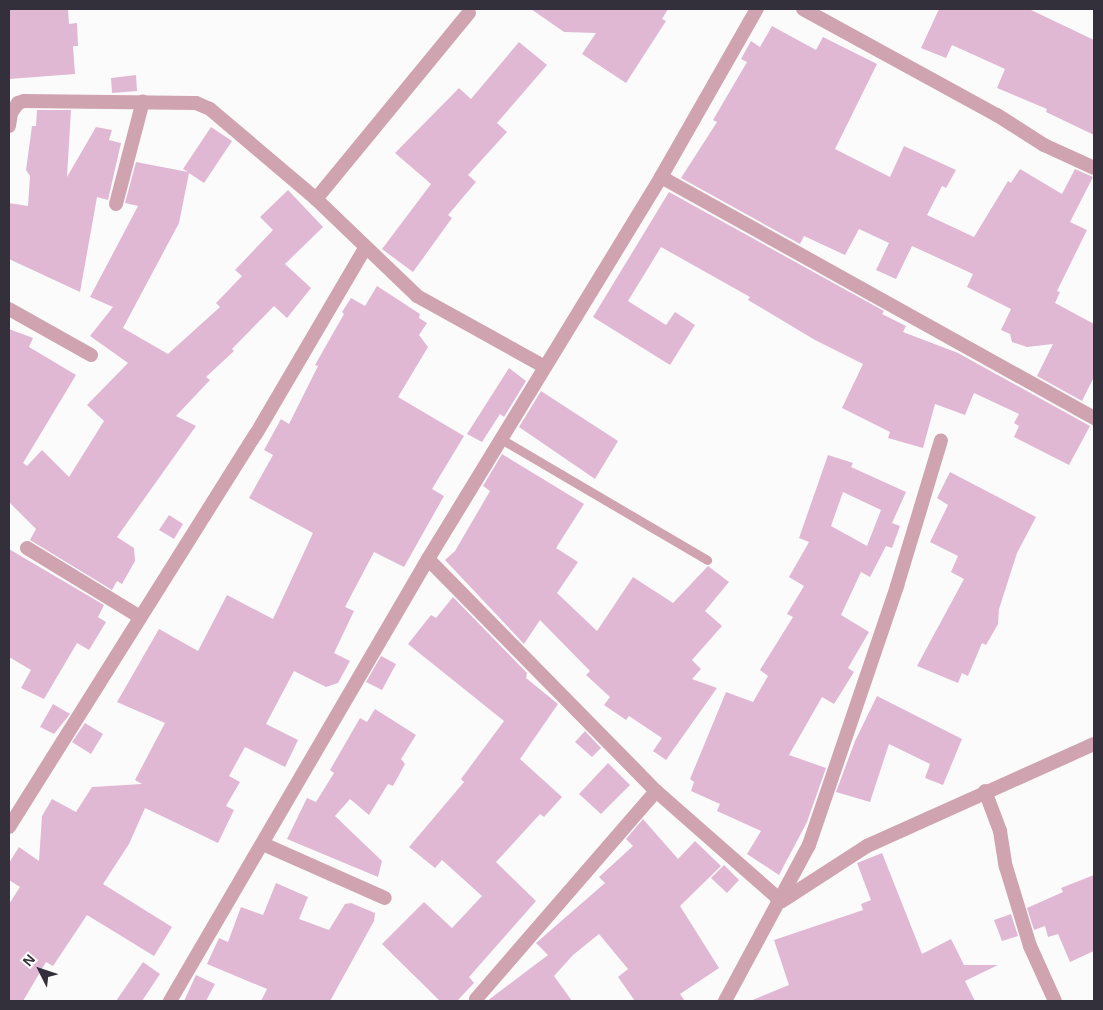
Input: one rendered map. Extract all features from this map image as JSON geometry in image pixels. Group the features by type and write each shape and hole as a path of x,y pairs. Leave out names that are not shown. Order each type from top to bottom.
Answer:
{"street":[{"path":"170,1001 428,559 661,177 757,9"},
{"path":"803,9 997,115 1044,145 1094,168"},
{"path":"316,199 469,13"},
{"path":"9,126 11,113 18,103 24,101 196,103 210,109 316,199 417,296 544,367"},
{"path":"116,204 143,101"},
{"path":"661,177 1094,418"},
{"path":"9,827 256,434 365,248"},
{"path":"9,309 91,354"},
{"path":"725,1001 781,901 809,845 894,595 941,440"},
{"path":"27,548 140,617"},
{"path":"428,559 656,791 781,901"},
{"path":"781,901 866,846 984,791 1094,744"},
{"path":"476,999 656,791"},
{"path":"984,791 1000,831 1006,867 1030,946 1056,1001"},
{"path":"263,844 385,898"}],"lane":[{"path":"501,438 707,560"}],"building":[{"path":"9,9 68,9 69,24 77,23 78,46 73,46 75,74 9,79"},
{"path":"531,9 668,9 662,19 666,21 626,83 582,54 596,33 564,32"},
{"path":"939,9 1029,9 1094,40 1094,135 1046,112 1047,109 997,88 1005,69 952,45 946,58 921,48"},
{"path":"772,26 816,50 823,37 877,64 835,149 890,177 904,146 956,170 946,188 942,186 927,215 974,237 1008,181 1011,183 1020,169 1062,194 1075,169 1093,177 1070,222 1087,230 1057,291 1060,292 1055,303 1094,324 1094,377 1082,401 1037,376 1053,344 1027,347 1012,342 1010,334 1001,330 1011,309 967,287 973,274 912,246 896,279 876,270 889,243 859,229 845,255 804,236 800,244 681,178 717,122 713,120 747,62 741,59 751,41 760,47"},
{"path":"519,42 547,65 497,123 507,132 468,175 476,182 448,215 452,218 413,272 382,249 431,184 395,153 459,88 471,99"},
{"path":"136,75 137,91 112,93 111,78"},
{"path":"37,110 71,110 67,177 96,127 112,130 109,140 121,143 108,200 97,197 80,292 9,259 9,203 28,206 30,176 26,170 32,126 36,126"},
{"path":"211,127 232,141 204,183 189,173 179,223 123,328 168,354 220,307 216,303 242,276 235,270 273,230 260,217 288,190 323,227 285,264 311,288 287,318 274,306 232,349 234,351 206,377 210,380 176,416 196,426 117,537 134,548 135,561 122,584 117,581 112,590 30,540 36,529 9,502 9,329 33,338 29,347 76,375 23,463 27,466 42,450 69,477 104,421 87,405 128,363 90,336 113,307 90,297 138,206 125,203 136,162 188,172 183,169"},
{"path":"669,192 884,311 882,314 906,326 903,332 958,353 1090,426 1069,465 1014,437 1019,426 1014,423 1019,414 974,393 965,415 935,404 923,448 888,438 890,432 842,408 863,364 815,340 748,300 750,297 661,247 628,301 666,325 675,312 695,325 670,365 593,317"},
{"path":"377,286 420,314 419,318 427,323 419,335 428,347 398,397 464,436 432,489 444,496 404,567 374,552 345,607 354,611 334,653 350,661 338,683 326,687 294,671 266,724 298,740 285,767 245,747 229,776 240,782 226,806 234,810 218,843 145,808 129,844 103,884 172,927 154,956 87,915 53,966 46,962 23,1001 9,1001 9,904 20,887 9,880 9,863 19,847 39,861 42,816 52,799 76,812 92,787 142,784 135,780 165,723 117,702 159,629 198,651 227,595 273,619 313,533 249,498 273,455 264,450 281,419 289,424 318,366 315,365 344,314 342,312 351,298 365,306"},
{"path":"509,368 526,381 504,417 500,414 482,442 467,434"},
{"path":"541,391 618,441 595,479 519,427"},
{"path":"502,454 584,504 556,548 578,562 557,593 597,631 633,577 673,603 708,566 729,582 705,611 722,626 692,660 701,669 692,679 717,688 666,760 653,751 662,738 629,716 626,720 604,705 610,697 586,675 590,671 540,620 524,644 445,560 455,551 490,491 483,486"},
{"path":"828,455 853,463 851,467 906,492 892,523 900,526 892,548 886,546 870,577 861,572 841,615 869,632 848,668 854,672 834,704 822,697 789,755 826,768 807,822 779,875 747,854 761,831 717,811 720,804 691,791 694,782 690,779 726,692 753,702 768,676 760,670 793,617 787,614 804,586 789,577 809,542 799,538","holes":["843,492 881,510 867,546 831,526"]},
{"path":"950,472 1036,517 1017,553 999,609 998,624 986,645 982,643 968,676 962,673 958,683 917,666 964,579 951,572 958,556 930,542 948,505 937,498"},
{"path":"169,515 183,524 174,539 159,530"},
{"path":"9,549 104,605 98,617 106,622 89,650 77,643 44,699 21,688 31,670 9,657"},
{"path":"453,597 527,673 526,678 558,704 520,759 562,797 544,817 540,814 496,862 536,901 469,977 474,983 457,1001 440,1001 382,944 424,902 452,928 482,896 442,860 435,868 409,847 464,782 461,779 504,721 408,644 431,615 436,618"},
{"path":"381,656 396,664 382,690 366,682"},
{"path":"877,696 962,739 943,785 925,778 930,764 889,744 870,802 836,792 855,741"},
{"path":"53,704 70,714 54,734 40,727"},
{"path":"375,709 416,735 401,759 405,764 393,786 388,784 369,815 350,799 335,816 382,861 378,877 287,839 307,798 316,802 334,773 330,770 360,718 367,722"},
{"path":"85,723 103,734 91,754 72,742"},
{"path":"585,731 601,748 592,757 575,742"},
{"path":"608,763 630,785 601,814 579,794"},
{"path":"643,819 678,859 695,841 721,866 680,906 719,968 680,994 685,1001 635,1001 618,977 628,969 599,934 573,955 554,976 572,1001 487,1001 548,955 536,943 605,883 599,877 633,846 626,839"},
{"path":"882,853 922,954 951,939 964,965 998,965 965,981 975,1001 750,1001 789,985 774,940 863,910 861,904 871,900 857,863"},
{"path":"724,865 739,880 727,893 711,878"},
{"path":"1094,875 1094,951 1070,962 1058,934 1048,937 1045,926 1034,930 1027,908 1063,892 1061,888"},
{"path":"276,883 308,897 299,919 329,930 345,904 351,903 375,913 374,921 330,1001 261,1001 267,989 207,964 219,938 228,942 241,907 263,915"},
{"path":"1011,914 1018,936 1002,941 994,920"},
{"path":"143,962 160,974 142,1001 116,1001"},
{"path":"196,975 215,984 206,1001 184,1001"}]}
